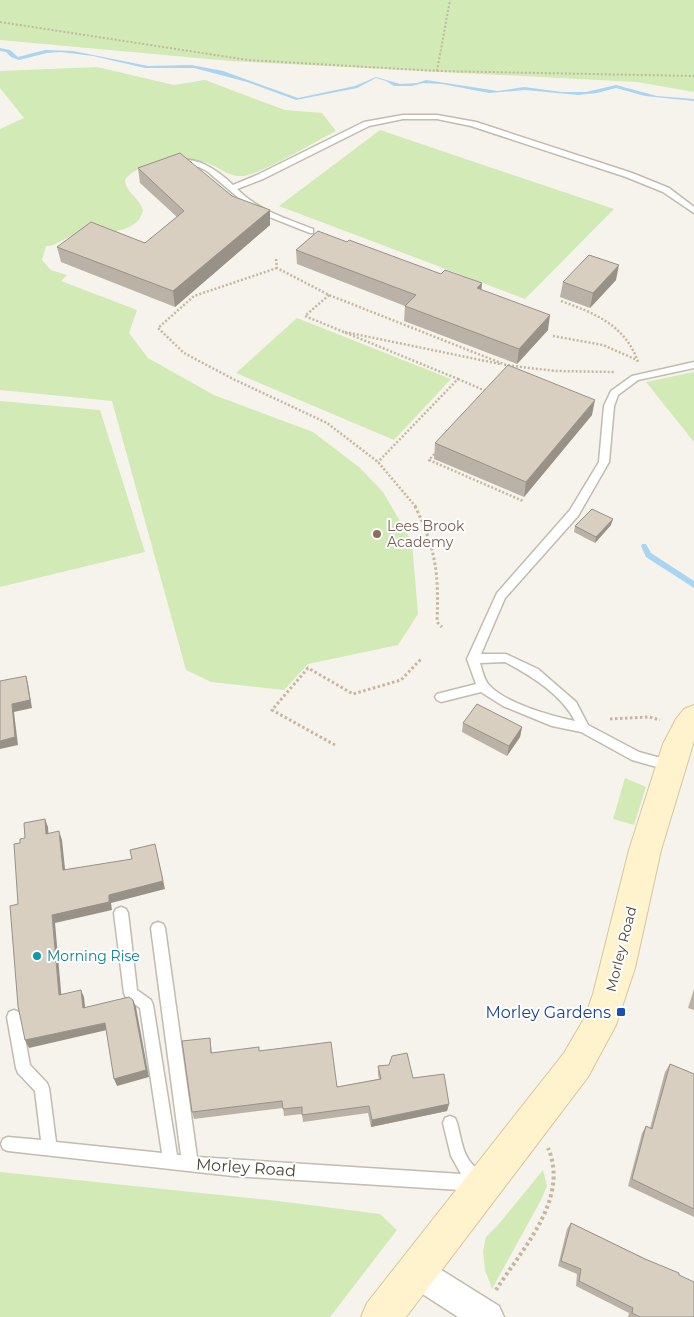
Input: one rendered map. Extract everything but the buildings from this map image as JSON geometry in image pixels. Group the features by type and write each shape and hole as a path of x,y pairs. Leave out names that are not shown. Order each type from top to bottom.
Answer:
{"street":[{"name":"Morley Road","path":"381,1317 417,1268 576,1065 599,1025 618,968 645,850 671,766 686,727 694,717"},
{"path":"417,1268 432,1282 485,1315"}],"lane":[{"path":"233,188 260,177 367,124 402,117 437,117 473,124 629,175 666,190 694,210"},
{"path":"177,164 193,163 206,166 251,206 310,231"},
{"path":"671,766 636,756 584,728 543,718 508,703 483,687 473,659 501,596 574,513 604,462 609,406 614,393 627,382 694,365"},
{"path":"473,659 506,658 534,672 572,705 584,728"},
{"path":"441,697 483,687"},
{"path":"121,913 131,993 146,1005 172,1161"},
{"path":"158,928 190,1163"},
{"path":"14,1017 23,1068 42,1088 49,1148"},
{"path":"450,1123 458,1157 467,1172 485,1183"},
{"name":"Morley Road","path":"8,1144 190,1163 485,1183"}],"path":[{"path":"437,71 450,0"},
{"path":"0,22 248,60 437,71 694,76"},
{"path":"276,259 277,268 284,274 329,295 506,365"},
{"path":"277,268 194,296 158,328 184,353 233,380 327,423 378,462 415,506 430,537 439,582 437,622 442,627"},
{"path":"329,295 305,316 491,393 485,400"},
{"path":"561,301 592,312 616,327 633,347 639,369 645,376"},
{"path":"345,332 485,363 540,370 634,372 645,376"},
{"path":"552,336 603,345 637,360"},
{"path":"505,372 506,365"},
{"path":"378,462 458,380"},
{"path":"442,446 429,460 523,501"},
{"path":"335,745 272,710 308,668 353,694 401,680 422,659"},
{"path":"610,719 649,717 660,720"},
{"path":"485,1315 538,1223 554,1185 554,1161 536,1117"}],"green space":[{"path":"0,0 694,0 694,92 637,82 230,61 0,40"},
{"path":"97,67 174,85 205,80 285,110 322,113 336,131 276,164 243,176 228,173 207,163 187,160 151,164 140,168 125,180 128,188 143,210 139,219 133,225 114,231 70,236 53,245 46,246 42,260 51,270 67,275 61,281 137,310 129,333 148,358 214,395 313,432 359,467 383,492 412,542 418,614 398,645 308,664 284,690 211,682 186,670 112,401 0,390 0,129 24,118 0,88 0,71"},
{"path":"380,130 614,209 525,299 279,206"},
{"path":"297,318 451,379 394,440 236,373"},
{"path":"694,372 694,442 646,382"},
{"path":"0,401 100,410 145,552 0,587"},
{"path":"625,778 646,787 634,825 613,819"},
{"path":"543,1170 547,1186 541,1200 492,1289 485,1270 483,1251 486,1237"},
{"path":"0,1172 278,1201 380,1214 397,1230 330,1317 0,1317"}],"water":[{"path":"0,48 10,50 18,57 45,50 73,51 148,66 191,65 223,71 298,98 355,86 376,77 400,84 417,83 426,80 498,91 524,87 562,92 586,92 616,85 657,96 694,99 694,101 645,96 616,88 578,95 525,90 489,93 442,84 423,83 412,86 394,86 376,78 357,88 296,100 247,82 194,68 145,68 93,56 61,52 47,53 19,60 11,57 6,52 0,51"}],"waterway":[{"path":"644,546 648,555 694,585"}],"place":[{"name":"Lees Brook Academy","path":"377,534"},
{"name":"Morning Rise","path":"37,956"},
{"name":"Morley Gardens","path":"621,1012"}]}
